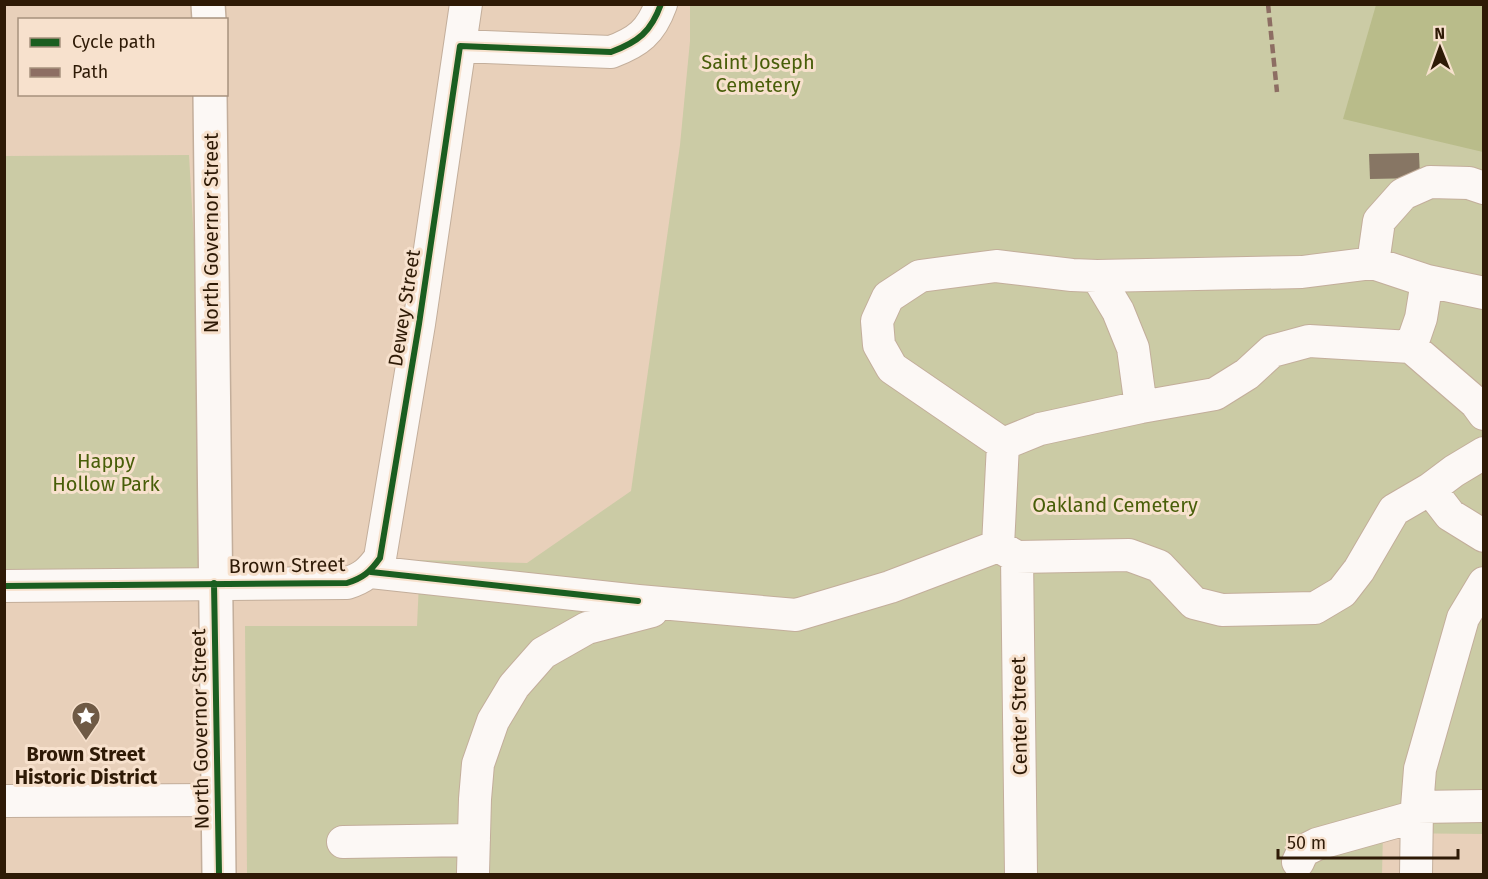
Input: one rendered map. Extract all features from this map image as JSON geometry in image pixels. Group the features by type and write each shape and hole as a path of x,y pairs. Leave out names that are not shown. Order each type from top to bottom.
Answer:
{"main road":[{"name":"North Governor Street","path":"210,96 219,874"}],"street":[{"name":"Dewey Street","path":"371,572 380,558 419,324 466,4"},
{"path":"459,46 611,52 630,45 645,33 653,24 661,4"},
{"path":"1373,263 1379,221 1403,194 1430,182 1469,183 1484,188"},
{"path":"1484,293 1427,281 1373,263 1302,272 1097,276 996,266 920,276 888,297 877,321 879,345 892,368 1003,444 1040,429 1215,394 1247,374 1272,351 1309,341 1411,347 1476,403 1484,414"},
{"path":"1097,276 1118,310 1133,348 1141,407"},
{"path":"1411,347 1421,318 1427,281"},
{"name":"Center Street","path":"1003,444 1021,874"},
{"path":"1007,551 1129,555 1159,566 1194,603 1222,610 1316,608 1342,592 1359,570 1394,510 1484,453"},
{"path":"1430,489 1450,516 1484,536"},
{"name":"Brown Street","path":"4,586 347,583 371,572 638,602 796,615 1007,551"},
{"path":"1416,873 1420,769 1464,618 1484,583"},
{"path":"473,872 478,764 493,721 514,686 543,653 587,628 626,616 678,605"},
{"path":"4,801 218,800"},
{"path":"1298,862 1303,851 1317,844 1417,812 1484,806"},
{"path":"343,842 474,840"}],"green space":[{"name":"Oakland Cemetery","path":"690,5 1483,5 1483,834 1383,833 1382,874 247,874 245,626 417,626 420,560 527,563 631,491 680,145 690,41"},
{"path":"1376,5 1483,5 1483,152 1343,119"},
{"name":"Happy Hollow Park","path":"189,155 214,583 5,576 5,156"}],"building":[{"path":"1419,153 1420,178 1370,179 1369,154"}],"marked path":[{"path":"1268,4 1277,92"}],"cycle path":[{"path":"4,586 347,583 362,577 369,571 380,558 419,324 460,46 611,52 642,35 653,22 661,4"},
{"path":"371,572 638,601"},
{"path":"214,583 219,874"}],"place":[{"name":"Brown Street Historic District","path":"86,742"}],"park label":[{"name":"Saint Joseph Cemetery","path":"758,74"}]}
